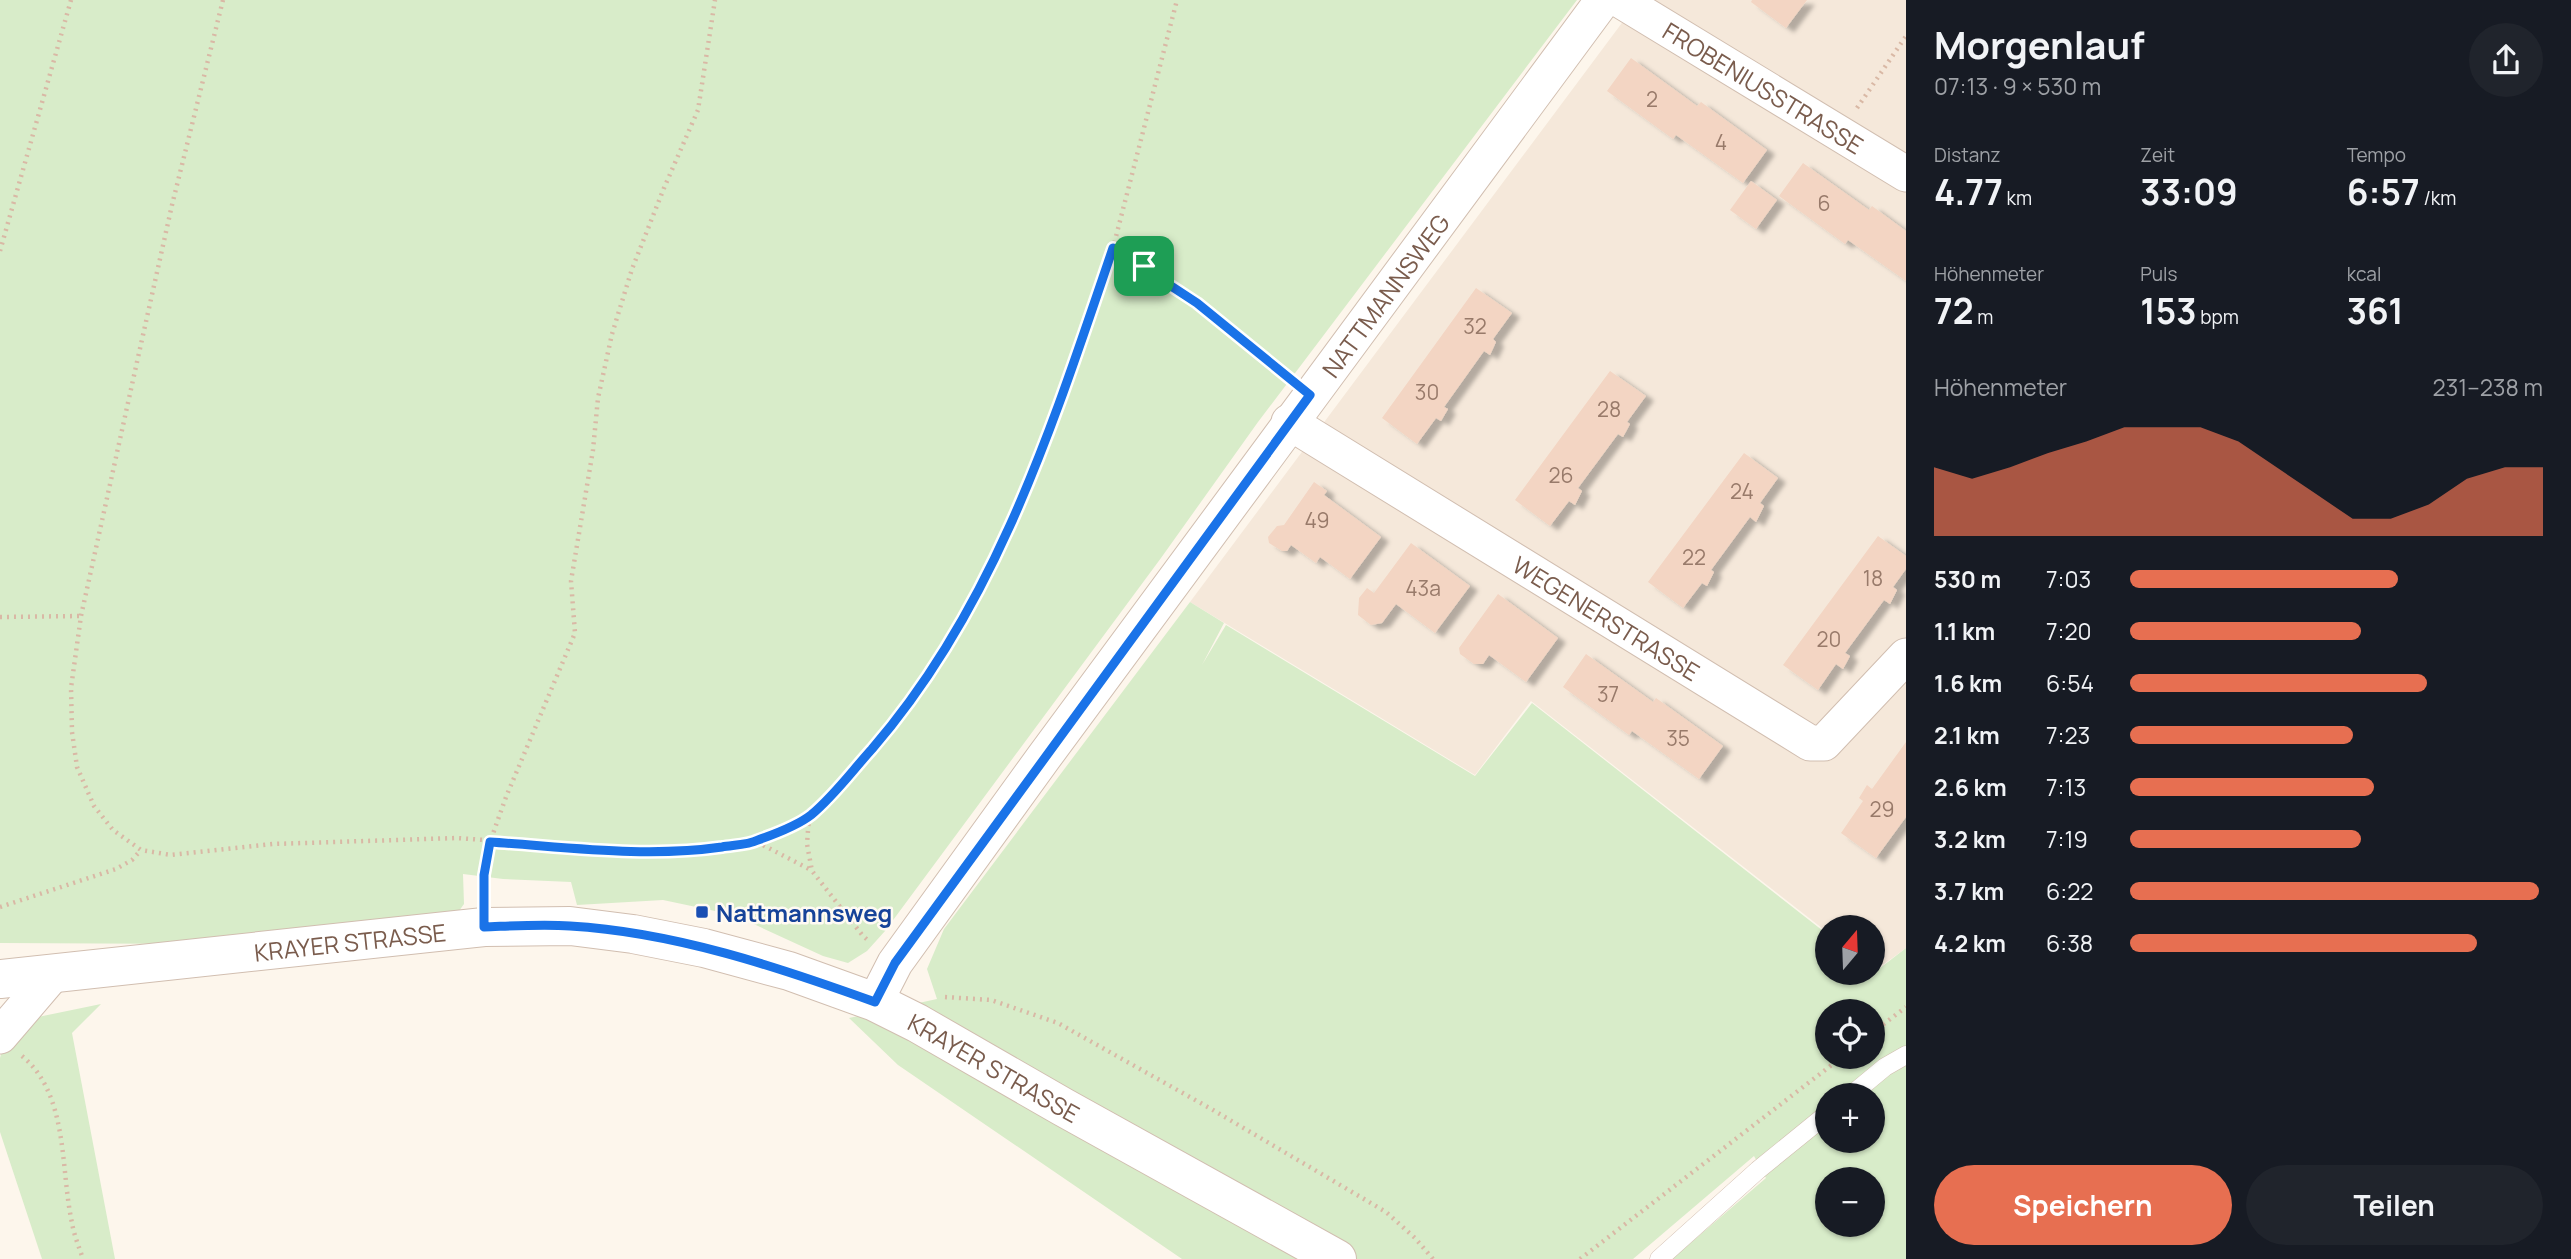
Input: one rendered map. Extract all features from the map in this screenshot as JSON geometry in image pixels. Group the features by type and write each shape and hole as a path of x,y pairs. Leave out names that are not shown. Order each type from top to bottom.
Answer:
{"street":[{"name":"NATTMANNSWEG","path":"875,1002 895,963 1289,422 1603,0"},
{"name":"FROBENIUSSTRASSE","path":"1620,0 1906,174"},
{"name":"WEGENERSTRASSE","path":"1289,422 1810,743 1824,743 1906,656"},
{"name":"KRAYER STRASSE","path":"0,979 484,927 570,926 645,936 704,948 789,971 875,1002 1337,1259"},
{"path":"6,1044 53,974"}],"lane":[{"path":"1866,1083 1885,1067 1906,1055"},
{"path":"1659,1259 1758,1170 1815,1124"}],"path":[{"path":"0,251 71,0"},
{"path":"223,0 172,205 81,616 71,688 72,732 77,767 94,806 113,830 141,850 171,855 273,844 457,838 658,853 756,842 809,817 894,724 955,635 984,583 1016,514 1113,248 1177,0"},
{"path":"484,927 484,875 490,842 506,797 575,633 571,581 593,450 598,398 612,334 632,268 698,110 715,0"},
{"path":"1840,134 1906,36"},
{"path":"1113,248 1197,303 1310,395"},
{"path":"0,617 81,616"},
{"path":"809,817 807,844 812,871"},
{"path":"756,842 812,871 863,936 895,963"},
{"path":"0,907 116,869 132,860 141,850"},
{"path":"991,1000 1058,1023 1225,1117 1386,1212 1415,1238 1433,1259"},
{"path":"1885,1023 1906,1007"},
{"path":"6,1044 37,1068 55,1108 72,1223 83,1259"},
{"path":"1580,1259 1826,1069"}],"shaded area":[{"path":"1639,0 1906,0 1906,948 1885,963 1885,915 1815,915 1815,923 1531,701 1475,775 1190,602"}],"green space":[{"path":"0,0 1577,0 1258,422 1161,558 885,931 867,951 848,963 823,956 734,915 663,900 577,905 571,882 463,874 464,904 446,929 202,944 0,943"},
{"path":"1190,602 1224,623 1202,665 1226,625 1475,776 1532,703 1815,925 1815,985 1885,985 1885,964 1906,948 1906,1259 1672,1259 1766,1178 1754,1156 1633,1259 1182,1259 898,1065 849,1018 937,999 927,969 944,929"},
{"path":"101,1004 72,1033 115,1259 42,1259 0,1132 0,1058 2,1050 38,1017"}],"building":[{"path":"1807,0 1786,28 1751,2"},
{"path":"1631,58 1697,106 1701,102 1767,150 1743,183 1676,135 1673,139 1607,91"},
{"path":"1803,163 1869,210 1872,206 1906,231 1906,281 1848,240 1845,244 1779,196"},
{"path":"1751,181 1777,200 1756,229 1730,210"},
{"path":"1476,288 1512,313 1493,339 1496,342 1490,355 1484,351 1444,407 1448,409 1441,421 1436,418 1417,444 1382,418"},
{"path":"1610,371 1646,396 1627,422 1630,424 1623,437 1618,434 1578,488 1582,491 1575,505 1569,501 1550,526 1515,500"},
{"path":"1744,453 1778,478 1760,503 1764,506 1756,522 1750,517 1711,570 1714,572 1707,586 1702,583 1683,608 1648,582"},
{"path":"1314,482 1327,491 1324,495 1381,537 1350,579 1320,557 1316,563 1291,545 1287,551 1282,551 1269,543 1268,537 1277,526 1284,525"},
{"path":"1878,536 1906,556 1906,569 1893,587 1897,590 1890,604 1884,600 1845,653 1850,656 1843,669 1836,664 1818,690 1783,665"},
{"path":"1411,543 1470,586 1435,633 1396,604 1382,623 1371,625 1358,615 1359,598 1367,588 1374,593"},
{"path":"1498,594 1558,638 1526,682 1489,655 1483,664 1474,664 1460,654 1459,648"},
{"path":"1586,654 1653,702 1656,698 1723,746 1699,779 1632,731 1629,735 1563,687"},
{"path":"1906,742 1906,817 1876,858 1841,833 1863,801 1859,798 1867,785 1872,789"}],"place":[{"name":"Nattmannsweg","path":"702,912"}],"route":[{"path":"1113,248 1144,266 1197,303 1310,395 895,963 875,1002 789,971 704,948 633,934 570,926 484,927 484,875 490,842 658,853 756,842 809,817 838,788 894,724 926,680 990,573 1016,514 1070,373 1113,248"}]}
